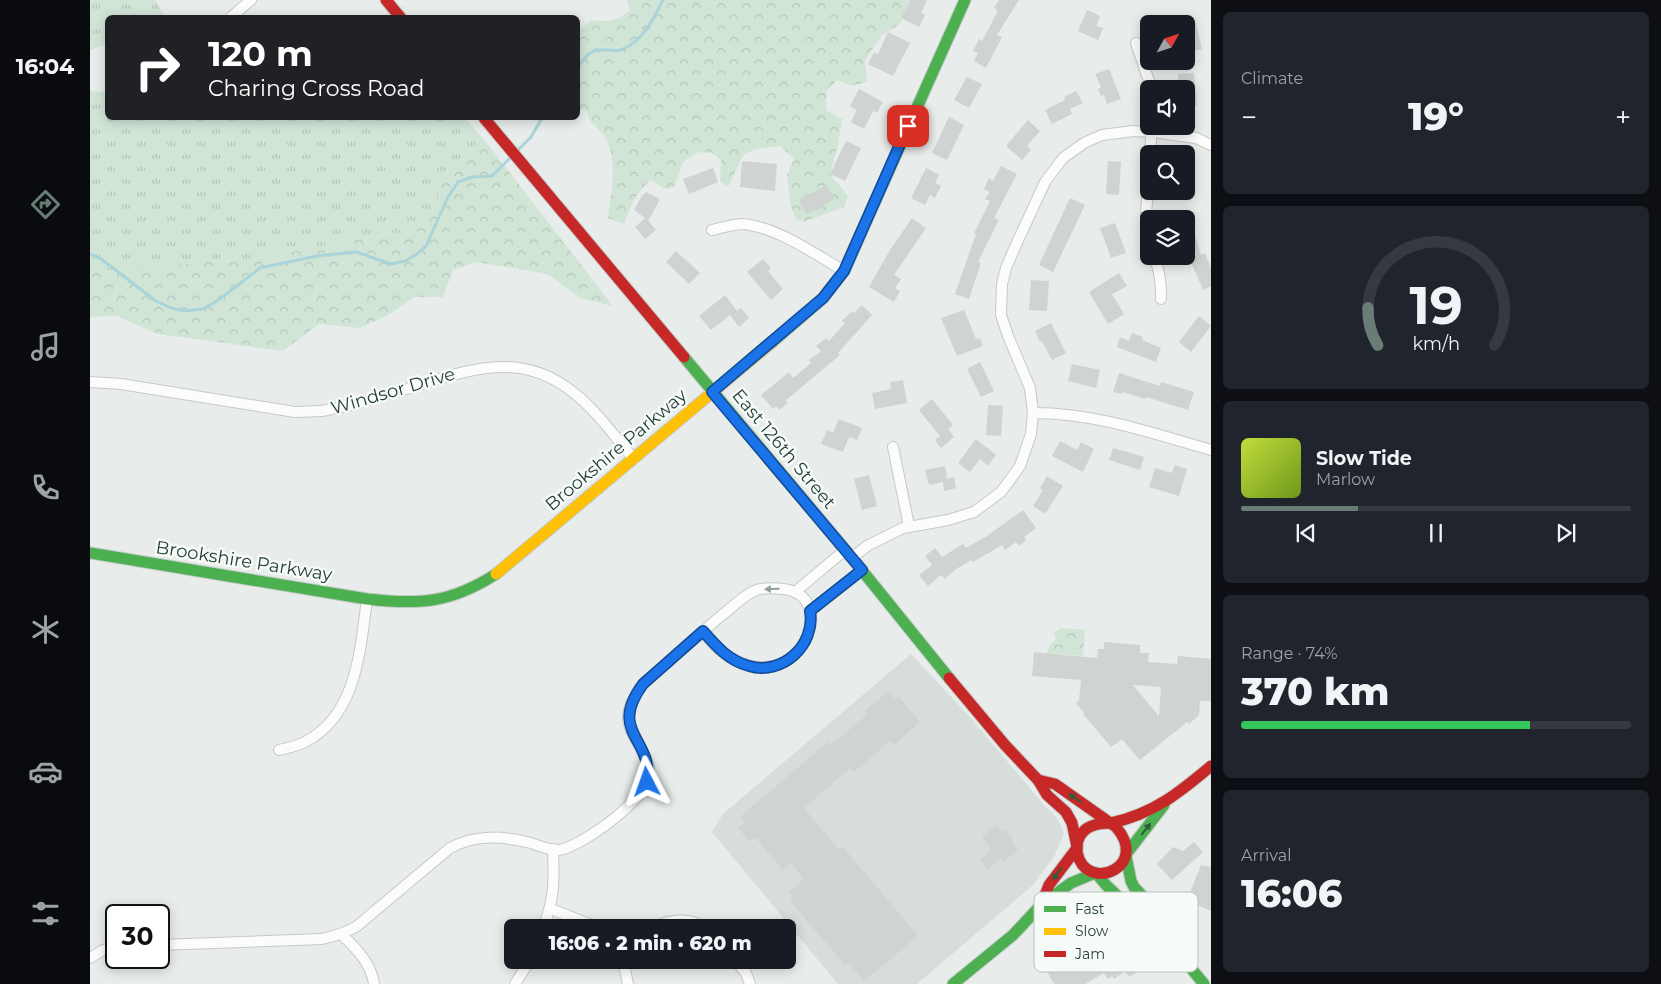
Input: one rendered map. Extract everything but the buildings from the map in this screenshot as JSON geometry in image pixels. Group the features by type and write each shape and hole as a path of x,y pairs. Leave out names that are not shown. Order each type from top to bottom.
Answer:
{"street":[{"path":"234,15 251,0"},
{"path":"386,0 398,15"},
{"name":"Brookshire Parkway","path":"90,553 405,604 438,601 473,588 500,571 823,298 844,271 965,0"},
{"path":"1136,43 1149,80"},
{"name":"East 126th Street","path":"487,122 849,554 1010,751 1038,780 1047,794 1063,808 1070,818 1077,848"},
{"path":"795,592 849,554 890,533 909,526 948,520 974,512 1001,492 1020,466 1031,434 1033,413 1030,388 1001,315 1002,284 1006,268 1046,182 1063,158 1084,143 1102,135 1140,130"},
{"path":"1181,135 1196,138 1211,145"},
{"path":"712,230 741,224 762,228 784,237 844,271"},
{"path":"1158,265 1161,299"},
{"name":"Windsor Drive","path":"90,382 121,384 279,410 310,412 337,409 356,404 471,369 494,366 522,369 549,377 575,393 633,458"},
{"path":"1033,413 1069,414 1098,418 1211,450"},
{"path":"893,447 909,526"},
{"path":"810,611 862,570"},
{"path":"170,945 322,939 341,934 357,926 450,848 462,841 490,837 508,838 553,849 563,849 606,826 641,792 647,782 648,763 628,719 630,707 643,684 703,631 755,590 781,588 795,592 805,599 812,618 805,643 789,659 779,665 763,668 751,667 739,662 720,650 703,631"},
{"path":"279,750 298,745 313,737 329,723 343,706 354,679 367,599"},
{"path":"1059,892 1071,883 1096,873 1114,871 1122,865 1126,855 1165,804 1211,766"},
{"name":"East 126th Street","path":"1038,780 1054,784 1110,823"},
{"path":"1113,892 1096,873 1084,865 1078,858 1079,838 1089,826 1137,817 1165,804"},
{"path":"1110,823 1124,835 1127,844 1126,855 1131,881 1139,892"},
{"path":"1046,892 1049,885 1077,848"},
{"path":"547,919 551,909 554,885 553,849"},
{"path":"551,909 576,919"},
{"path":"953,984 1013,935 1034,913"},
{"path":"341,934 351,943 370,967 374,984"},
{"path":"90,958 105,950"},
{"path":"514,984 524,969"},
{"path":"625,969 628,984"},
{"path":"743,969 750,984"},
{"path":"1194,972 1204,984"}],"shaded area":[{"path":"911,654 968,715 1057,818 1064,833 1055,855 1033,885 917,984 838,984 796,933 796,919 784,919 712,832 723,814"}],"green space":[{"path":"90,0 155,0 164,15 105,15 105,45 90,50"},
{"path":"627,0 909,0 900,24 881,36 865,60 867,82 851,86 837,80 827,90 826,110 842,119 838,146 830,174 848,196 844,207 804,222 796,220 791,206 787,175 794,159 780,146 756,149 744,154 728,187 720,181 721,160 712,153 699,152 683,162 674,187 665,189 651,180 641,189 624,224 608,218 613,165 609,145 604,136 591,123 587,111 580,109 580,29 591,20 607,21 616,19 630,10"},
{"path":"90,91 105,92 105,120 467,120 482,137 443,179 427,227 257,258 90,272"},
{"path":"482,137 613,306 580,298 548,274 476,262 453,270 443,297 415,297 388,315 360,328 319,324 283,351 158,334 117,316 90,317 90,272 257,258 427,227 443,179"},
{"path":"1060,628 1085,630 1083,656 1047,653 1048,648 1056,639 1054,633"}],"waterway":[{"path":"580,64 587,55 594,51 621,50 629,46 646,29 663,0"},
{"path":"517,151 531,137 541,120"},
{"path":"90,254 101,259 156,301 171,308 185,311 202,309 217,301 260,268 317,256 356,252 391,264 405,261 426,246 448,197 458,182 472,177 492,176 511,157"}],"traffic: fast":[{"path":"771,343 823,298 844,271 965,0"},
{"path":"684,357 852,558 949,678"},
{"path":"90,553 367,599 403,602 434,600 449,596 480,584 496,574"},
{"path":"1127,853 1164,805"},
{"path":"1126,856 1131,881 1139,892"},
{"path":"1059,892 1071,883 1095,873"},
{"path":"1096,873 1113,892"},
{"path":"953,984 1013,935 1034,913"},
{"path":"1194,972 1204,984"}],"traffic: slow":[{"path":"496,574 771,343"}],"traffic: jam":[{"path":"386,0 398,15"},
{"path":"486,120 684,357"},
{"path":"949,678 1005,745 1038,780 1047,795 1066,812 1072,823 1077,847"},
{"path":"1111,823 1153,808 1176,794 1211,766"},
{"path":"1038,780 1055,784 1116,827 1124,841 1126,853 1122,862 1115,869 1106,873 1095,873 1086,868 1079,859 1078,841 1083,832 1089,827 1110,823"},
{"path":"1046,892 1049,885 1077,848"}],"route":[{"path":"647,782 648,763 628,719 630,707 643,684 703,631 720,650 739,662 751,667 763,668 779,665 799,651 805,643 812,618 810,611 862,570 712,392 810,310 833,286 844,271 908,126"}]}
